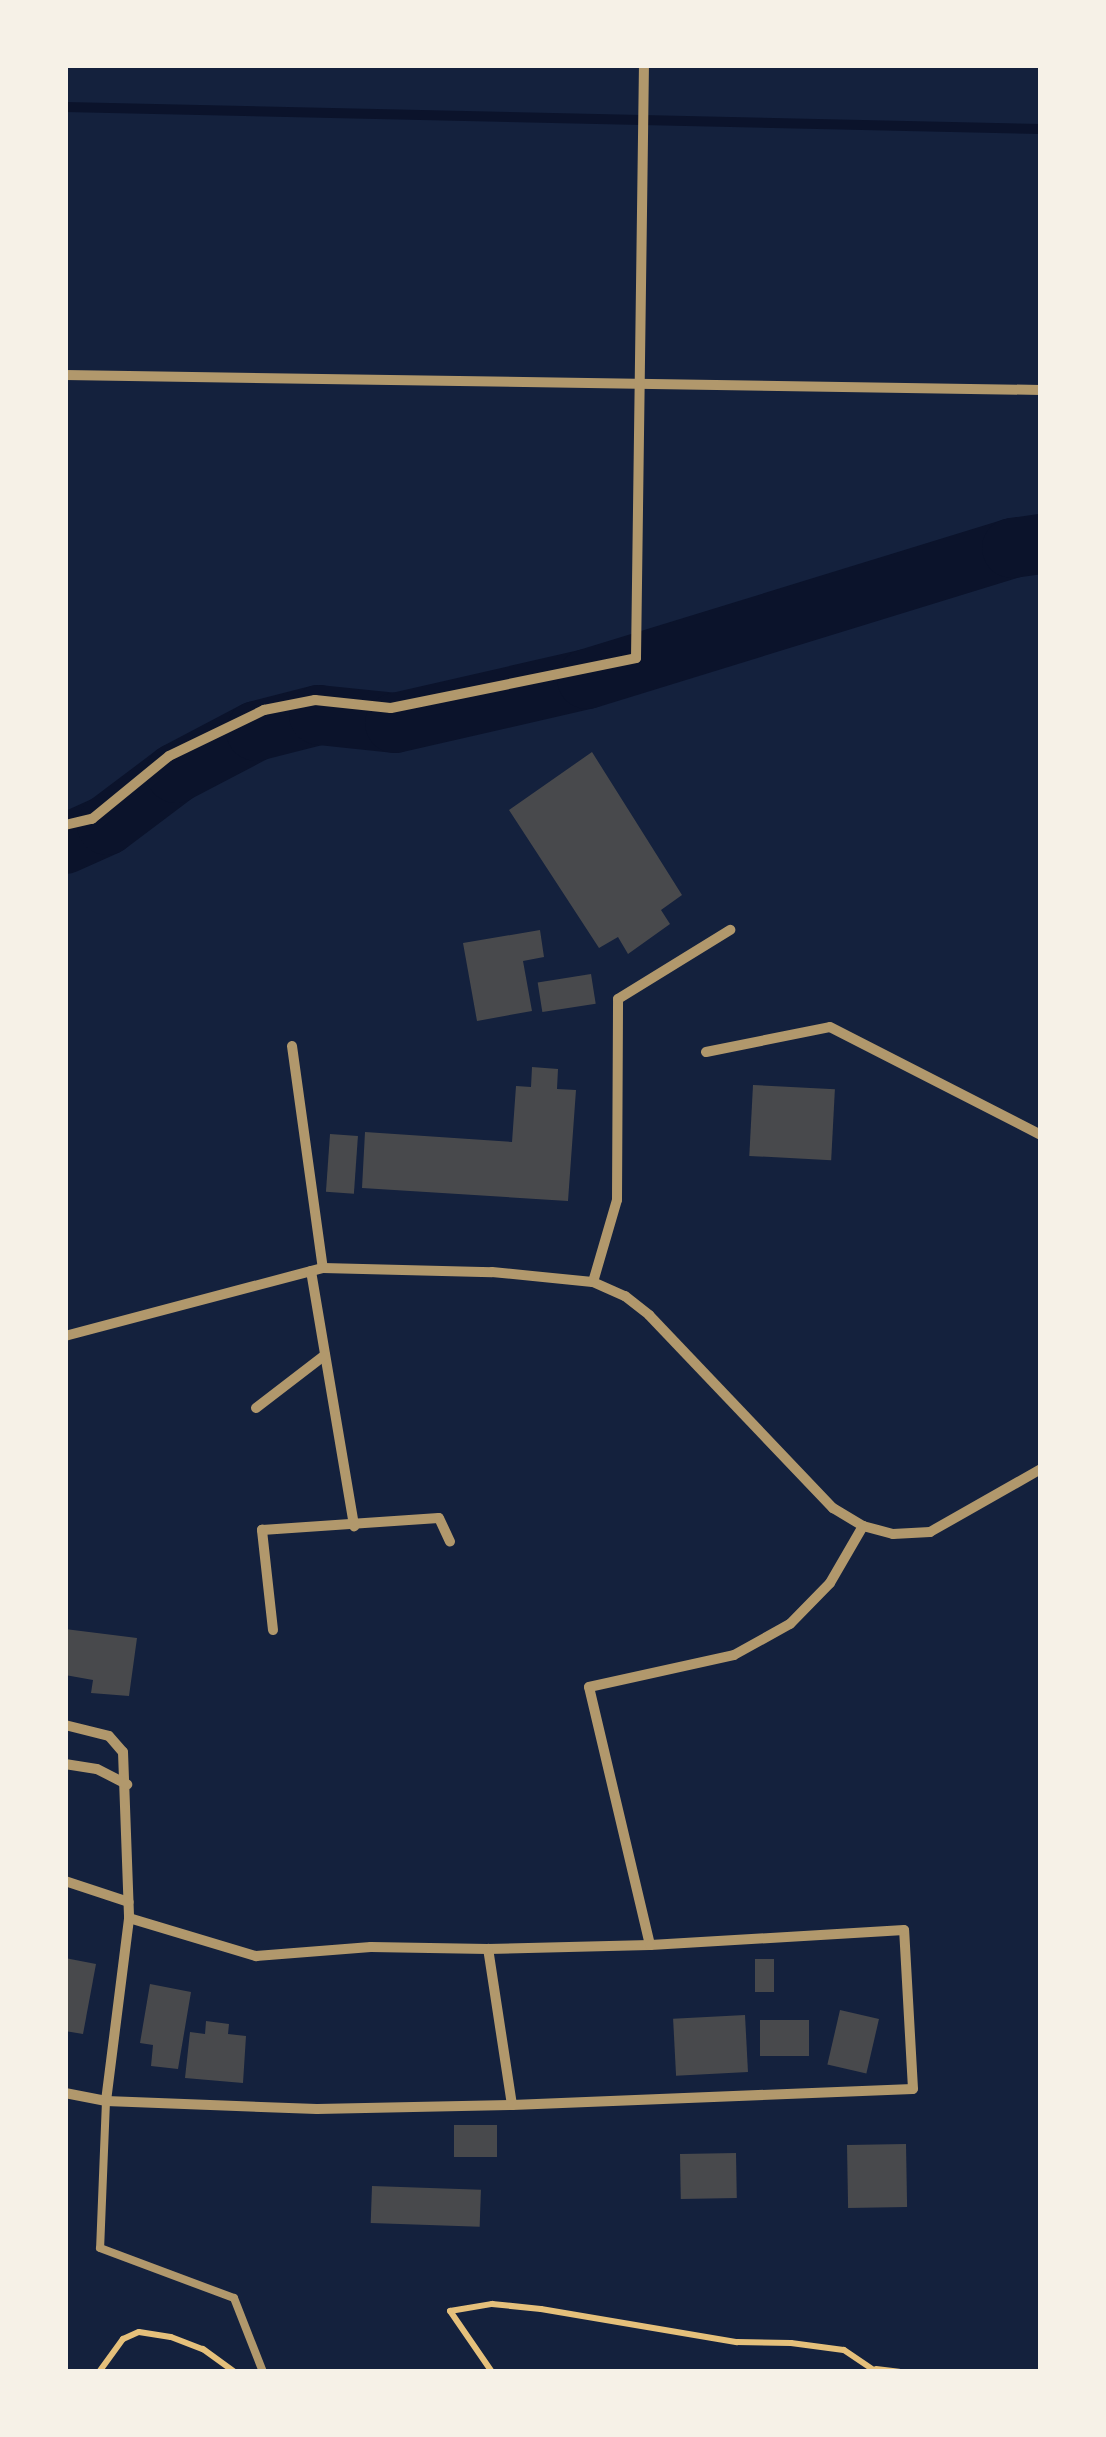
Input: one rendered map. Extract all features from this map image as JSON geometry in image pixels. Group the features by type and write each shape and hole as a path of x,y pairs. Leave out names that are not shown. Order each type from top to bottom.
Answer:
{"street":[{"path":"65,825 92,819 169,756 264,710 315,700 391,708 636,658 644,65"},
{"path":"65,375 1041,390"},
{"path":"594,1282 618,1200 618,999 730,930"},
{"path":"706,1052 830,1026 1041,1134"},
{"path":"292,1046 325,1355 354,1526"},
{"path":"65,1336 317,1270 492,1272 594,1282 626,1296 650,1314 833,1508 863,1526 893,1534 930,1532 1041,1469"},
{"path":"256,1408 325,1355"},
{"path":"273,1630 262,1530 439,1518 450,1542"},
{"path":"650,1945 590,1687 734,1655 790,1624 830,1584 863,1526"},
{"path":"65,1725 109,1736 123,1752 127,1784 130,1918 106,2100"},
{"path":"65,1764 97,1769 127,1784"},
{"path":"65,1880 129,1902"},
{"path":"65,2093 106,2100 317,2110 913,2090 904,1930 650,1945 488,1950 371,1948 256,1956 130,1918"},
{"path":"488,1950 512,2105"}],"lane":[{"path":"106,2100 100,2248 234,2298 263,2372"}],"path":[{"path":"492,2372 450,2310 492,2304 541,2308 737,2342 791,2342 844,2350 876,2371 899,2372"},
{"path":"99,2372 123,2339 139,2332 172,2337 203,2349 235,2372"}],"building":[{"path":"592,752 682,895 661,910 670,924 628,954 618,937 599,948 509,810"},
{"path":"540,930 544,957 523,961 532,1011 477,1021 463,943"},
{"path":"591,974 596,1004 542,1012 538,982"},
{"path":"532,1067 558,1069 557,1089 576,1090 568,1201 362,1188 365,1132 512,1142 516,1086 531,1087"},
{"path":"753,1085 835,1089 831,1160 749,1156"},
{"path":"330,1134 358,1136 354,1194 326,1192"},
{"path":"65,1629 137,1638 129,1696 91,1693 93,1680 65,1675"},
{"path":"65,1958 96,1964 83,2034 65,2031"},
{"path":"755,1959 774,1959 774,1992 755,1992"},
{"path":"150,1984 191,1992 178,2069 151,2066 153,2045 140,2043"},
{"path":"840,2010 879,2019 866,2074 827,2065"},
{"path":"745,2015 748,2072 676,2076 673,2019"},
{"path":"760,2020 809,2020 809,2056 760,2056"},
{"path":"206,2021 229,2024 228,2034 246,2036 243,2083 185,2078 190,2032 205,2034"},
{"path":"454,2125 497,2125 497,2157 454,2157"},
{"path":"906,2144 907,2207 848,2208 847,2145"},
{"path":"736,2153 737,2198 681,2199 680,2154"},
{"path":"372,2186 481,2190 480,2227 371,2223"}],"waterway":[{"path":"65,107 1041,129"},
{"path":"65,844 107,825 176,773 256,731 319,715 395,723 587,679 1012,548 1041,544"}]}
